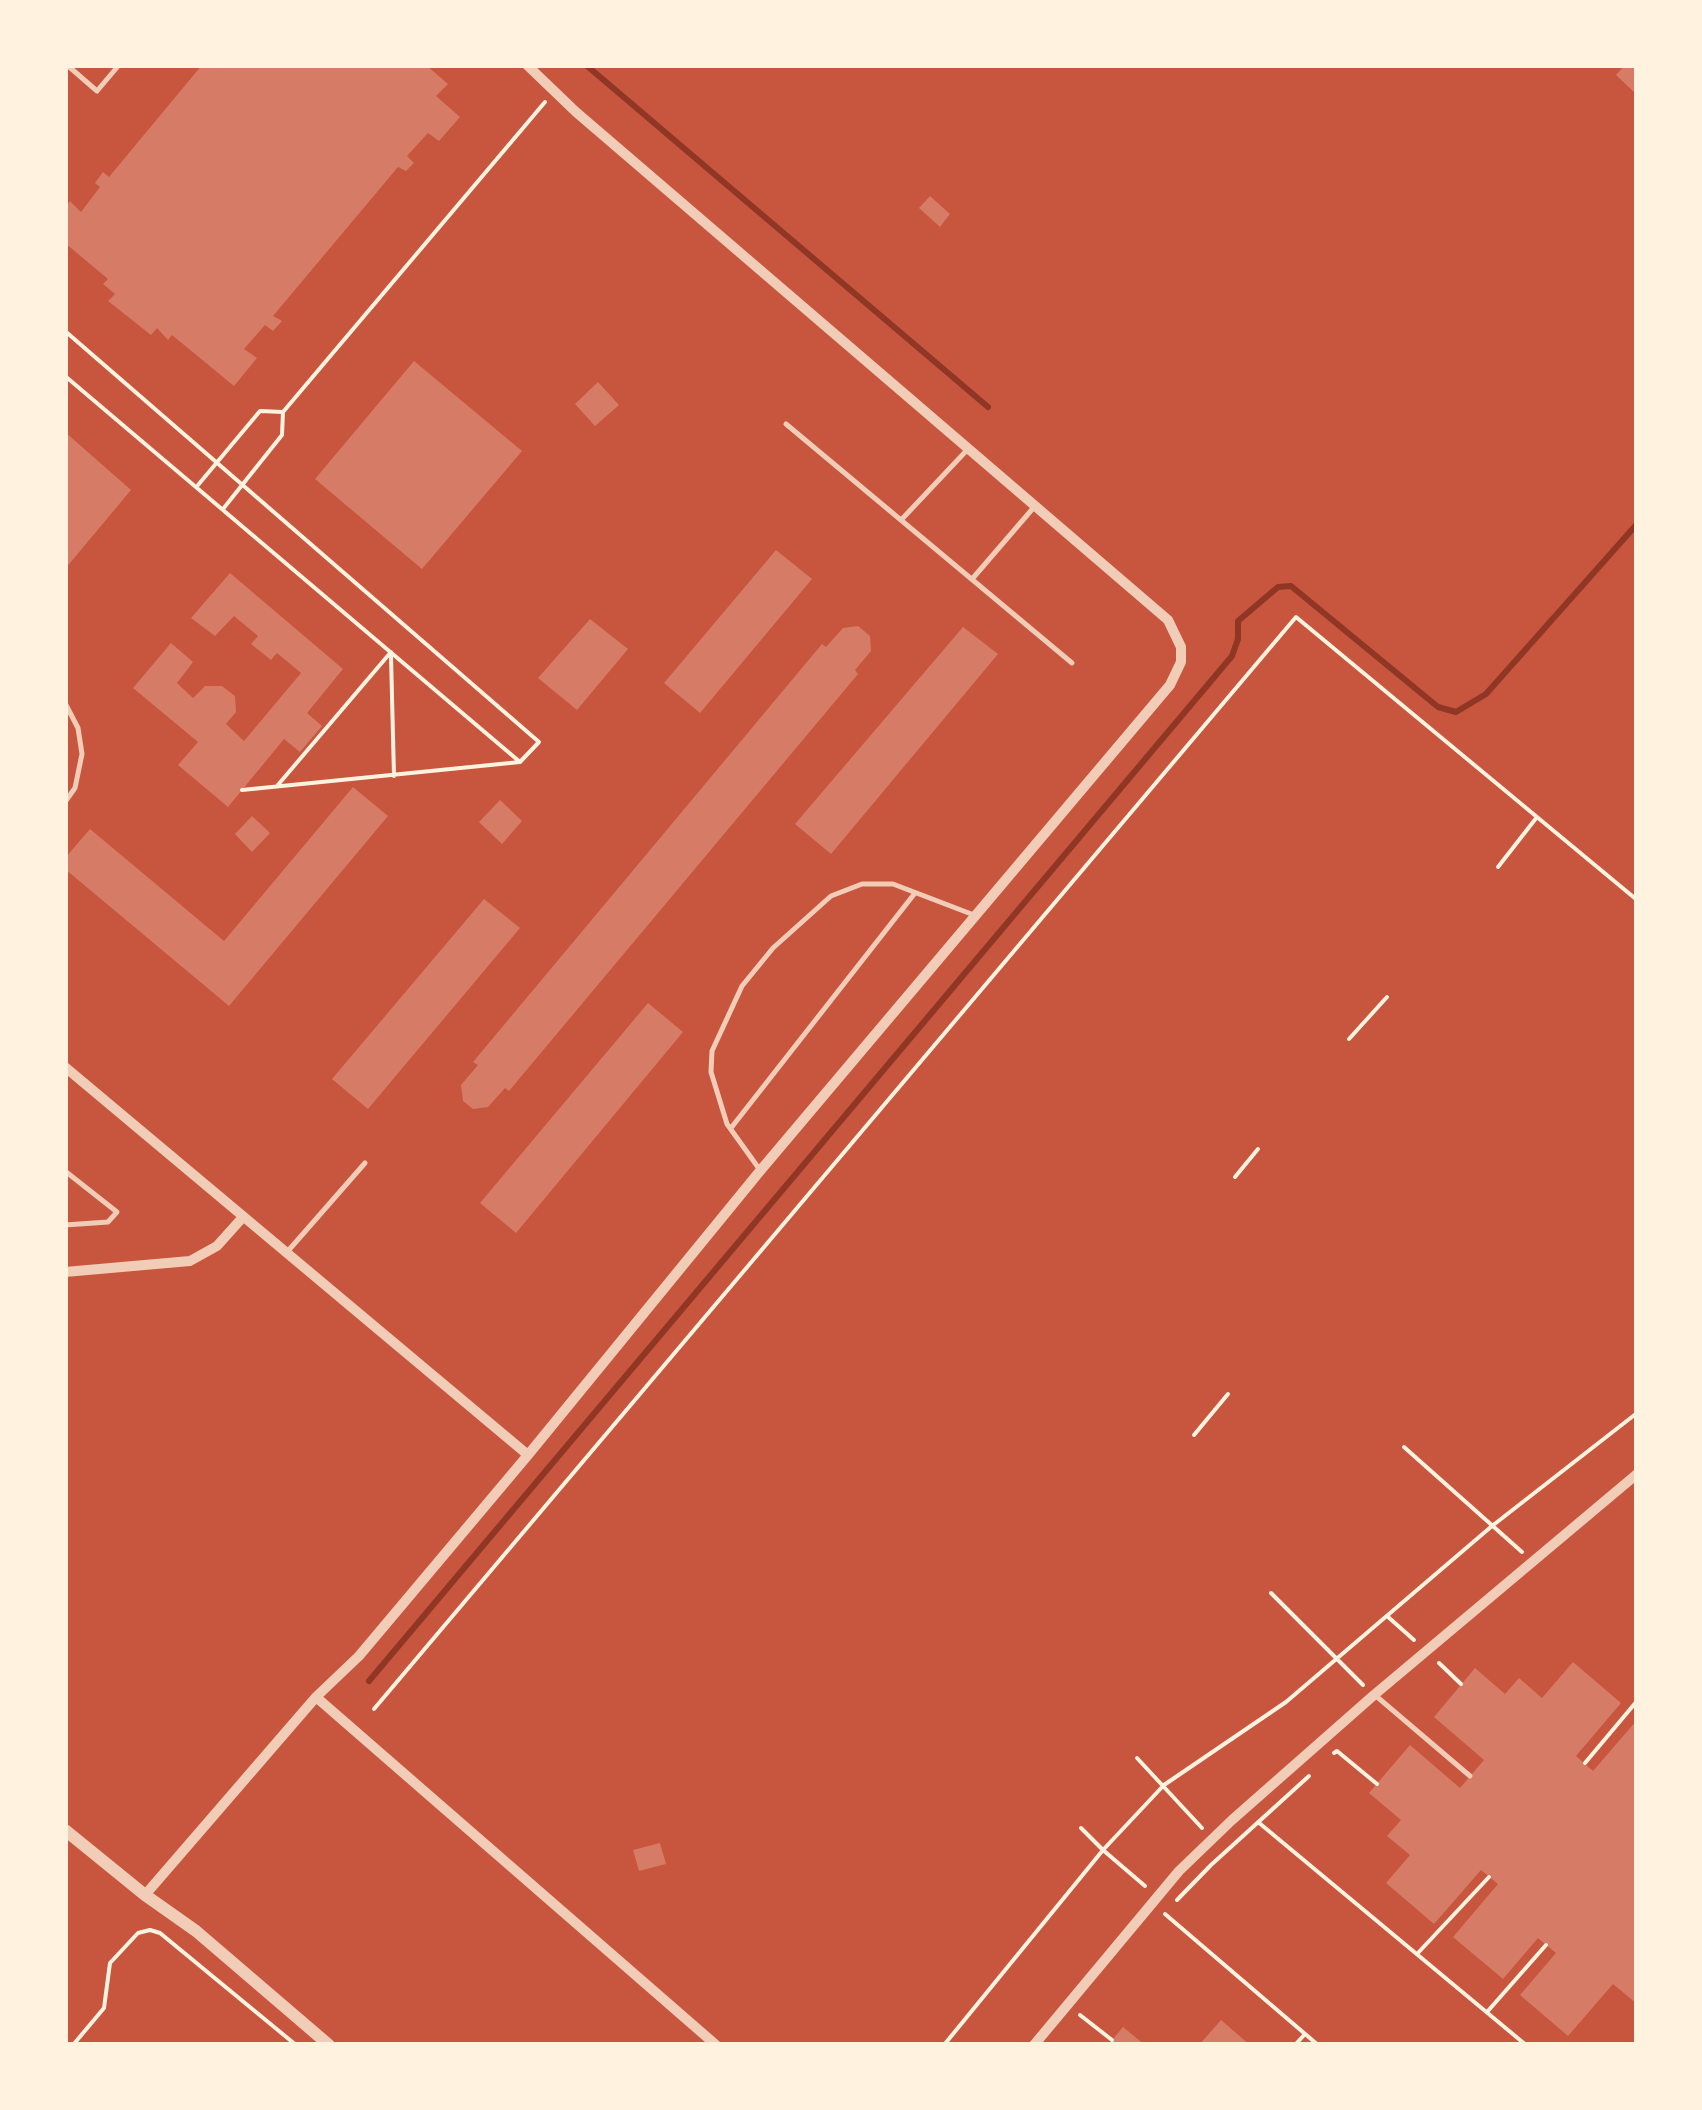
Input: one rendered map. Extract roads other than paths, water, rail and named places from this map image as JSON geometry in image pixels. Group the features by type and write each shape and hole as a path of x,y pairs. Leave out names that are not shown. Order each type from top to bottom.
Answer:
{"street":[{"path":"145,1896 316,1697 359,1656 528,1455 760,1171 1170,685 1180,662 1181,647 1168,620 527,65"},
{"path":"65,1067 528,1455"},
{"path":"65,1272 190,1261 216,1246 243,1217"},
{"path":"1034,2045 1158,1897 1212,1840 1374,1694 1637,1474"},
{"path":"316,1697 716,2045"},
{"path":"65,1830 145,1896 196,1931 329,2045"}],"lane":[{"path":"67,65 97,91 119,65"},
{"path":"786,424 1072,663"},
{"path":"902,519 968,449"},
{"path":"972,578 1035,506"},
{"path":"65,703 78,728 82,754 75,788 65,802"},
{"path":"760,1171 731,1128 711,1072 712,1051 742,986 773,948 831,896 862,884 892,884 974,915"},
{"path":"731,1128 916,893"},
{"path":"285,1254 365,1163"},
{"path":"65,1171 117,1212 108,1222 65,1226"},
{"path":"1374,1694 1470,1776"}],"waterway":[{"path":"586,65 988,407"},
{"path":"369,1681 1232,656 1238,639 1238,621 1278,587 1291,586 1438,707 1456,712 1486,694 1637,524"}]}
